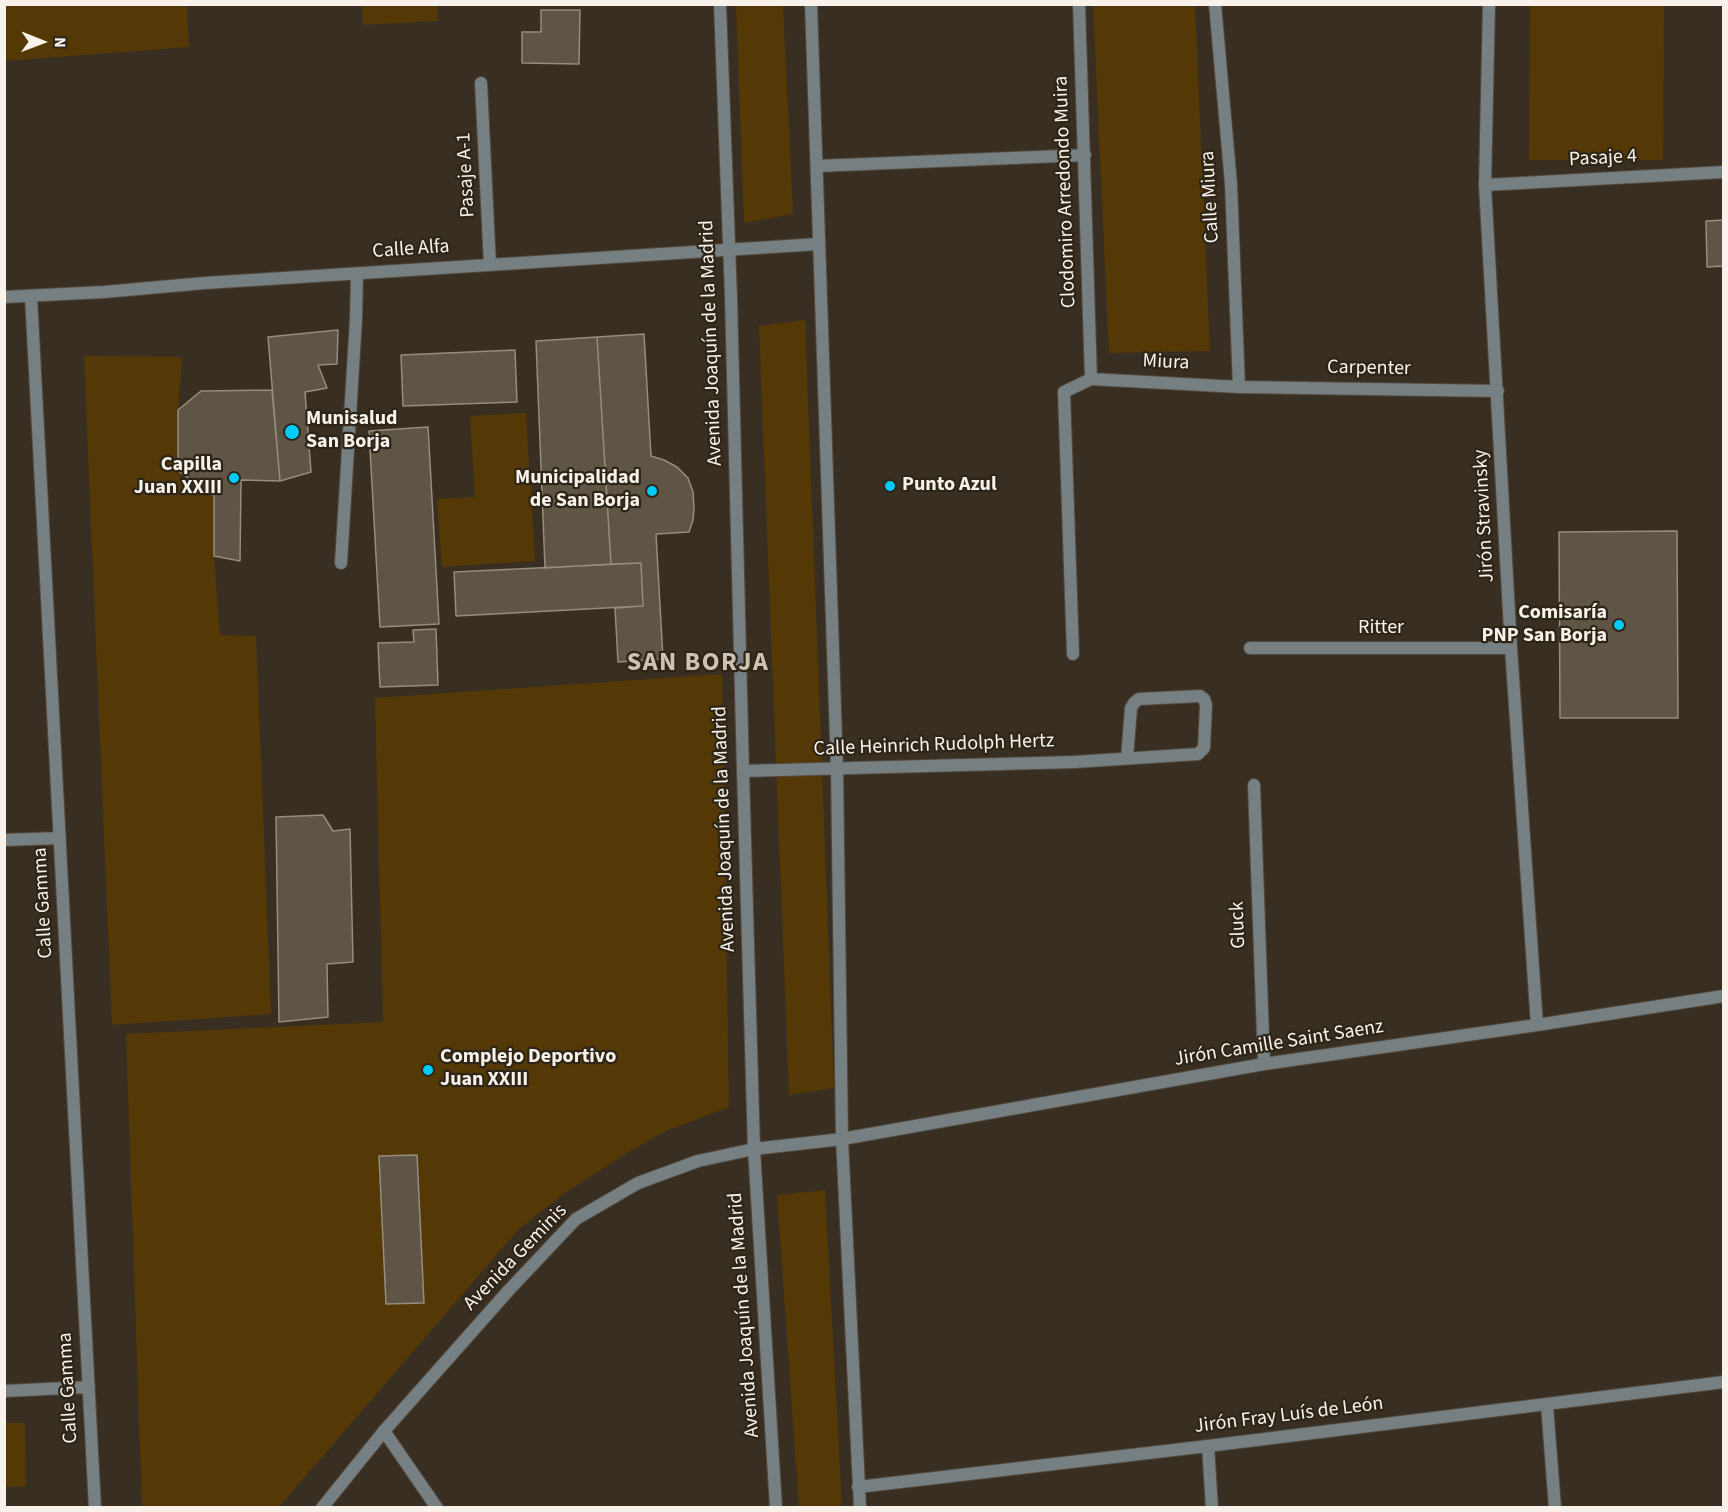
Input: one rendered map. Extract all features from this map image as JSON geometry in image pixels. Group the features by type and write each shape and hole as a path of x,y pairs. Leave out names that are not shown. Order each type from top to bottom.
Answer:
{"street":[{"name":"Avenida Joaquín de la Madrid","path":"720,4 754,1149 776,1508"},
{"path":"811,4 837,768 843,1139 860,1508"},
{"name":"Clodomiro Arredondo Muira","path":"1079,4 1091,378"},
{"name":"Calle Miura","path":"1215,4 1231,184 1239,387"},
{"name":"Jirón Stravinsky","path":"1489,4 1485,185 1511,648 1537,1025"},
{"name":"Pasaje A-1","path":"481,83 490,265"},
{"path":"817,166 1085,155"},
{"name":"Pasaje 4","path":"1485,185 1724,172"},
{"name":"Calle Alfa","path":"4,297 819,244"},
{"path":"341,562 357,274"},
{"name":"Calle Gamma","path":"31,296 95,1508"},
{"path":"1073,654 1064,392 1091,378"},
{"name":"Miura","path":"1091,378 1239,387"},
{"name":"Carpenter","path":"1239,387 1498,391"},
{"name":"Ritter","path":"1251,648 1511,648"},
{"name":"Calle Heinrich Rudolph Hertz","path":"743,771 1074,762 1198,754 1204,748 1206,705 1204,699 1200,696 1139,699 1131,708 1127,758"},
{"name":"Gluck","path":"1254,785 1264,1064"},
{"path":"4,840 60,838"},
{"name":"Jirón Camille Saint Saenz","path":"843,1139 1264,1064 1724,996"},
{"name":"Avenida Geminis","path":"322,1508 384,1431 509,1290 576,1219 638,1183 698,1161 754,1149 843,1139"},
{"name":"Jirón Fray Luís de León","path":"858,1486 1208,1446 1724,1382"},
{"path":"4,1390 89,1387"},
{"path":"1547,1405 1555,1508"},
{"path":"384,1431 437,1508"},
{"path":"1208,1446 1212,1508"}],"shaded area":[{"path":"5,4 187,5 189,47 5,61"},
{"path":"362,5 437,5 438,21 363,25"},
{"path":"736,5 783,5 793,214 744,223"},
{"path":"1093,5 1195,5 1210,351 1109,353"},
{"path":"1530,5 1664,5 1663,160 1529,160"},
{"path":"805,320 834,1088 789,1095 759,326"},
{"path":"84,356 182,357 178,410 178,471 185,493 214,496 214,556 220,635 256,636 271,1014 112,1025"},
{"path":"526,413 535,561 442,567 437,499 475,497 470,416"},
{"name":"Complejo Deportivo Juan XXIII","path":"722,674 729,1107 666,1131 627,1153 562,1195 518,1230 279,1507 142,1507 126,1034 383,1022 375,698"},
{"path":"825,1190 842,1507 799,1507 777,1195"},
{"path":"5,1423 25,1423 26,1486 5,1487"}],"building":[{"path":"541,10 580,10 579,64 522,63 522,32 541,32"},
{"path":"1724,220 1724,266 1707,267 1706,221"},
{"name":"Munisalud San Borja","path":"338,330 337,364 318,365 327,388 305,392 311,472 280,481 268,337"},
{"path":"644,334 651,456 677,467 688,478 693,492 694,508 689,532 656,534 663,659 618,662 615,608 643,606 641,563 611,564 597,337"},
{"path":"597,337 611,564 545,568 536,341"},
{"path":"515,350 517,402 403,406 401,355"},
{"name":"Capilla Juan XXIII","path":"272,390 280,481 241,480 240,561 214,556 214,496 178,471 178,410 201,391"},
{"path":"428,427 439,624 380,627 369,431"},
{"name":"Comisaría PNP San Borja","path":"1677,531 1678,718 1560,718 1559,532"},
{"path":"641,563 643,606 456,616 454,572"},
{"path":"436,629 438,685 380,687 378,643 414,642 413,630"},
{"path":"323,815 333,831 350,829 353,962 327,964 328,1017 279,1022 276,817"},
{"path":"417,1155 424,1303 386,1304 379,1156"}],"place":[{"name":"Munisalud San Borja","path":"292,432"},
{"name":"Capilla Juan XXIII","path":"234,478"},
{"name":"Punto Azul","path":"890,486"},
{"name":"Municipalidad de San Borja","path":"652,491"},
{"name":"Comisaría PNP San Borja","path":"1619,625"},
{"name":"Complejo Deportivo Juan XXIII","path":"428,1070"}],"district":[{"name":"SAN BORJA","path":"698,664"}]}
